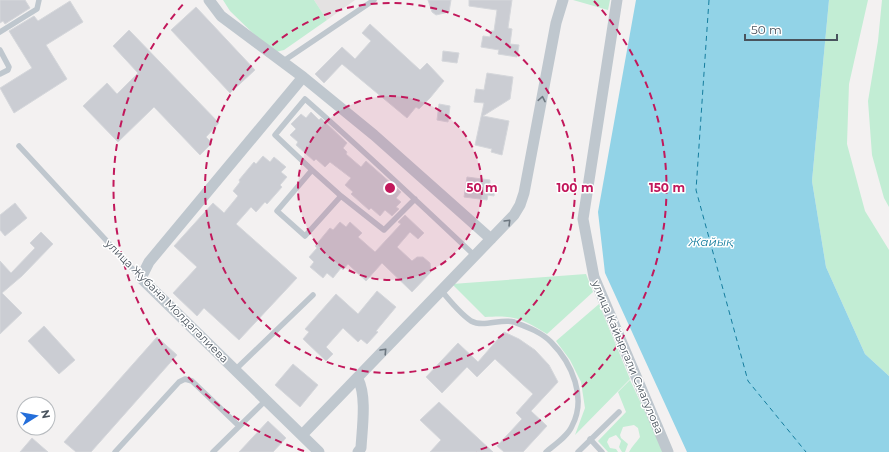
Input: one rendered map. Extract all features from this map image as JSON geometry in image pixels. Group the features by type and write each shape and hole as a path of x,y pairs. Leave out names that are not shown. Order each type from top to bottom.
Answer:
{"street":[{"path":"209,0 220,16 303,77 374,136 490,239"},
{"path":"302,435 358,379 474,255 514,215 520,205 524,193 556,23 563,0"},
{"name":"улица Кайыргали Смагулова","path":"617,0 583,219 594,277 668,452"},
{"path":"141,278 149,262 303,77"},
{"name":"улица Жубана Молдагалиева","path":"141,278 319,452"},
{"path":"358,379 361,386 362,399 361,451"}],"lane":[{"path":"0,32 37,9 39,0"},
{"path":"282,62 374,0"},
{"path":"0,50 9,66 8,70 0,74"},
{"path":"415,199 384,230 341,196 275,135 305,99 362,148 474,255"},
{"name":"улица Жубана Молдагалиева","path":"20,146 141,278"},
{"path":"312,170 277,211 305,236 341,196"},
{"path":"441,290 472,322 489,324 511,322 530,328 551,342 566,362 576,382 579,402 572,427 546,452"},
{"path":"235,370 313,295"},
{"path":"116,452 179,382 185,378 192,381 239,426"},
{"path":"213,452 266,400"},
{"path":"578,452 619,412"},
{"path":"590,440 602,452"}],"shaded area":[{"path":"314,0 355,0 327,20"}],"green space":[{"path":"223,0 314,0 327,20 284,50 276,52 268,48 230,11"},
{"path":"573,0 610,0 608,10"},
{"path":"829,0 868,0 849,84 847,144 865,211 889,250 889,376 865,354 826,267 812,181"},
{"path":"882,0 889,0 889,207 884,198 872,155 868,101 878,41"},
{"path":"586,274 593,292 547,334 531,324 511,317 485,317 452,284"},
{"path":"599,304 630,379 575,435 585,408 581,382 570,360 556,341"},
{"path":"630,380 664,452 629,452 640,437 638,428 634,425 623,427 620,435 621,438 628,444 625,452 622,452 619,447 621,441 616,435 609,438 607,442 610,448 616,449 618,452 608,452 598,441 626,412 618,392"}],"water":[{"name":"Жайық","path":"636,0 829,0 812,181 826,267 865,354 889,376 889,452 687,452 605,273 598,212"}],"building":[{"path":"0,0 25,0 30,8 5,24 3,21 0,23"},
{"path":"428,0 451,0 449,12 436,15 432,12"},
{"path":"469,0 512,0 508,28 512,29 510,44 519,45 517,57 498,54 499,50 481,47 483,36 490,37 491,31 494,31 497,10 469,6"},
{"path":"70,1 83,22 46,45 67,79 14,113 0,88 32,68 9,31 34,16 38,21"},
{"path":"196,7 255,70 230,93 171,30"},
{"path":"370,24 420,70 427,63 444,81 419,109 416,107 407,118 342,64 324,83 315,74 342,47 355,59 371,41 362,33"},
{"path":"129,30 219,123 206,137 212,143 200,155 154,107 118,142 83,106 107,83 117,94 138,73 113,46"},
{"path":"443,51 459,53 457,63 442,61"},
{"path":"487,73 513,77 510,99 483,116 509,121 502,155 491,152 492,149 475,145 484,103 474,102 476,89 484,90"},
{"path":"439,104 450,106 448,122 437,120"},
{"path":"311,112 319,120 321,118 347,143 343,148 347,152 346,154 361,167 366,161 401,192 396,198 401,202 396,207 399,209 392,216 385,210 380,216 371,208 369,210 351,194 353,192 345,185 351,178 330,162 325,167 316,159 314,161 296,145 298,142 290,135 296,129 291,124 301,114 306,118"},
{"path":"263,156 270,162 274,157 286,167 281,172 287,177 280,185 282,187 267,204 265,202 256,212 251,207 236,224 297,278 239,340 204,308 197,316 173,293 197,267 174,246 213,203 224,213 238,196 233,191 240,182 239,180 254,162 256,164"},
{"path":"467,177 490,180 490,185 495,185 494,196 488,195 487,200 464,197"},
{"path":"15,203 27,218 5,236 0,230 0,215"},
{"path":"405,215 424,233 418,239 410,232 397,247 412,261 417,257 423,257 430,263 431,272 412,292 382,263 366,281 348,264 343,270 341,268 333,278 327,273 323,278 310,267 314,262 309,257 317,248 315,246 330,228 333,230 340,222 346,227 350,222 362,233 358,237 375,252 401,224 398,222"},
{"path":"41,232 53,244 22,276 2,293 22,313 0,334 0,261 11,273 35,248 30,243"},
{"path":"377,291 396,307 376,331 378,332 367,344 361,339 358,342 343,328 326,347 333,354 326,361 303,339 309,332 305,329 336,294 358,314"},
{"path":"44,326 75,360 59,374 28,341"},
{"path":"504,332 519,339 535,350 549,365 558,382 531,411 547,426 523,452 504,452 497,446 522,419 516,413 533,394 495,359 477,377 467,367 442,393 426,377 458,343 478,362"},
{"path":"157,337 177,355 91,452 76,452 64,442"},
{"path":"293,364 318,385 300,407 275,385"},
{"path":"439,402 493,452 430,452 441,440 420,420"},
{"path":"268,421 286,438 273,452 239,452"},
{"path":"32,438 48,452 20,452"}],"ferry route":[{"path":"709,0 696,190 748,381 806,452"}]}
